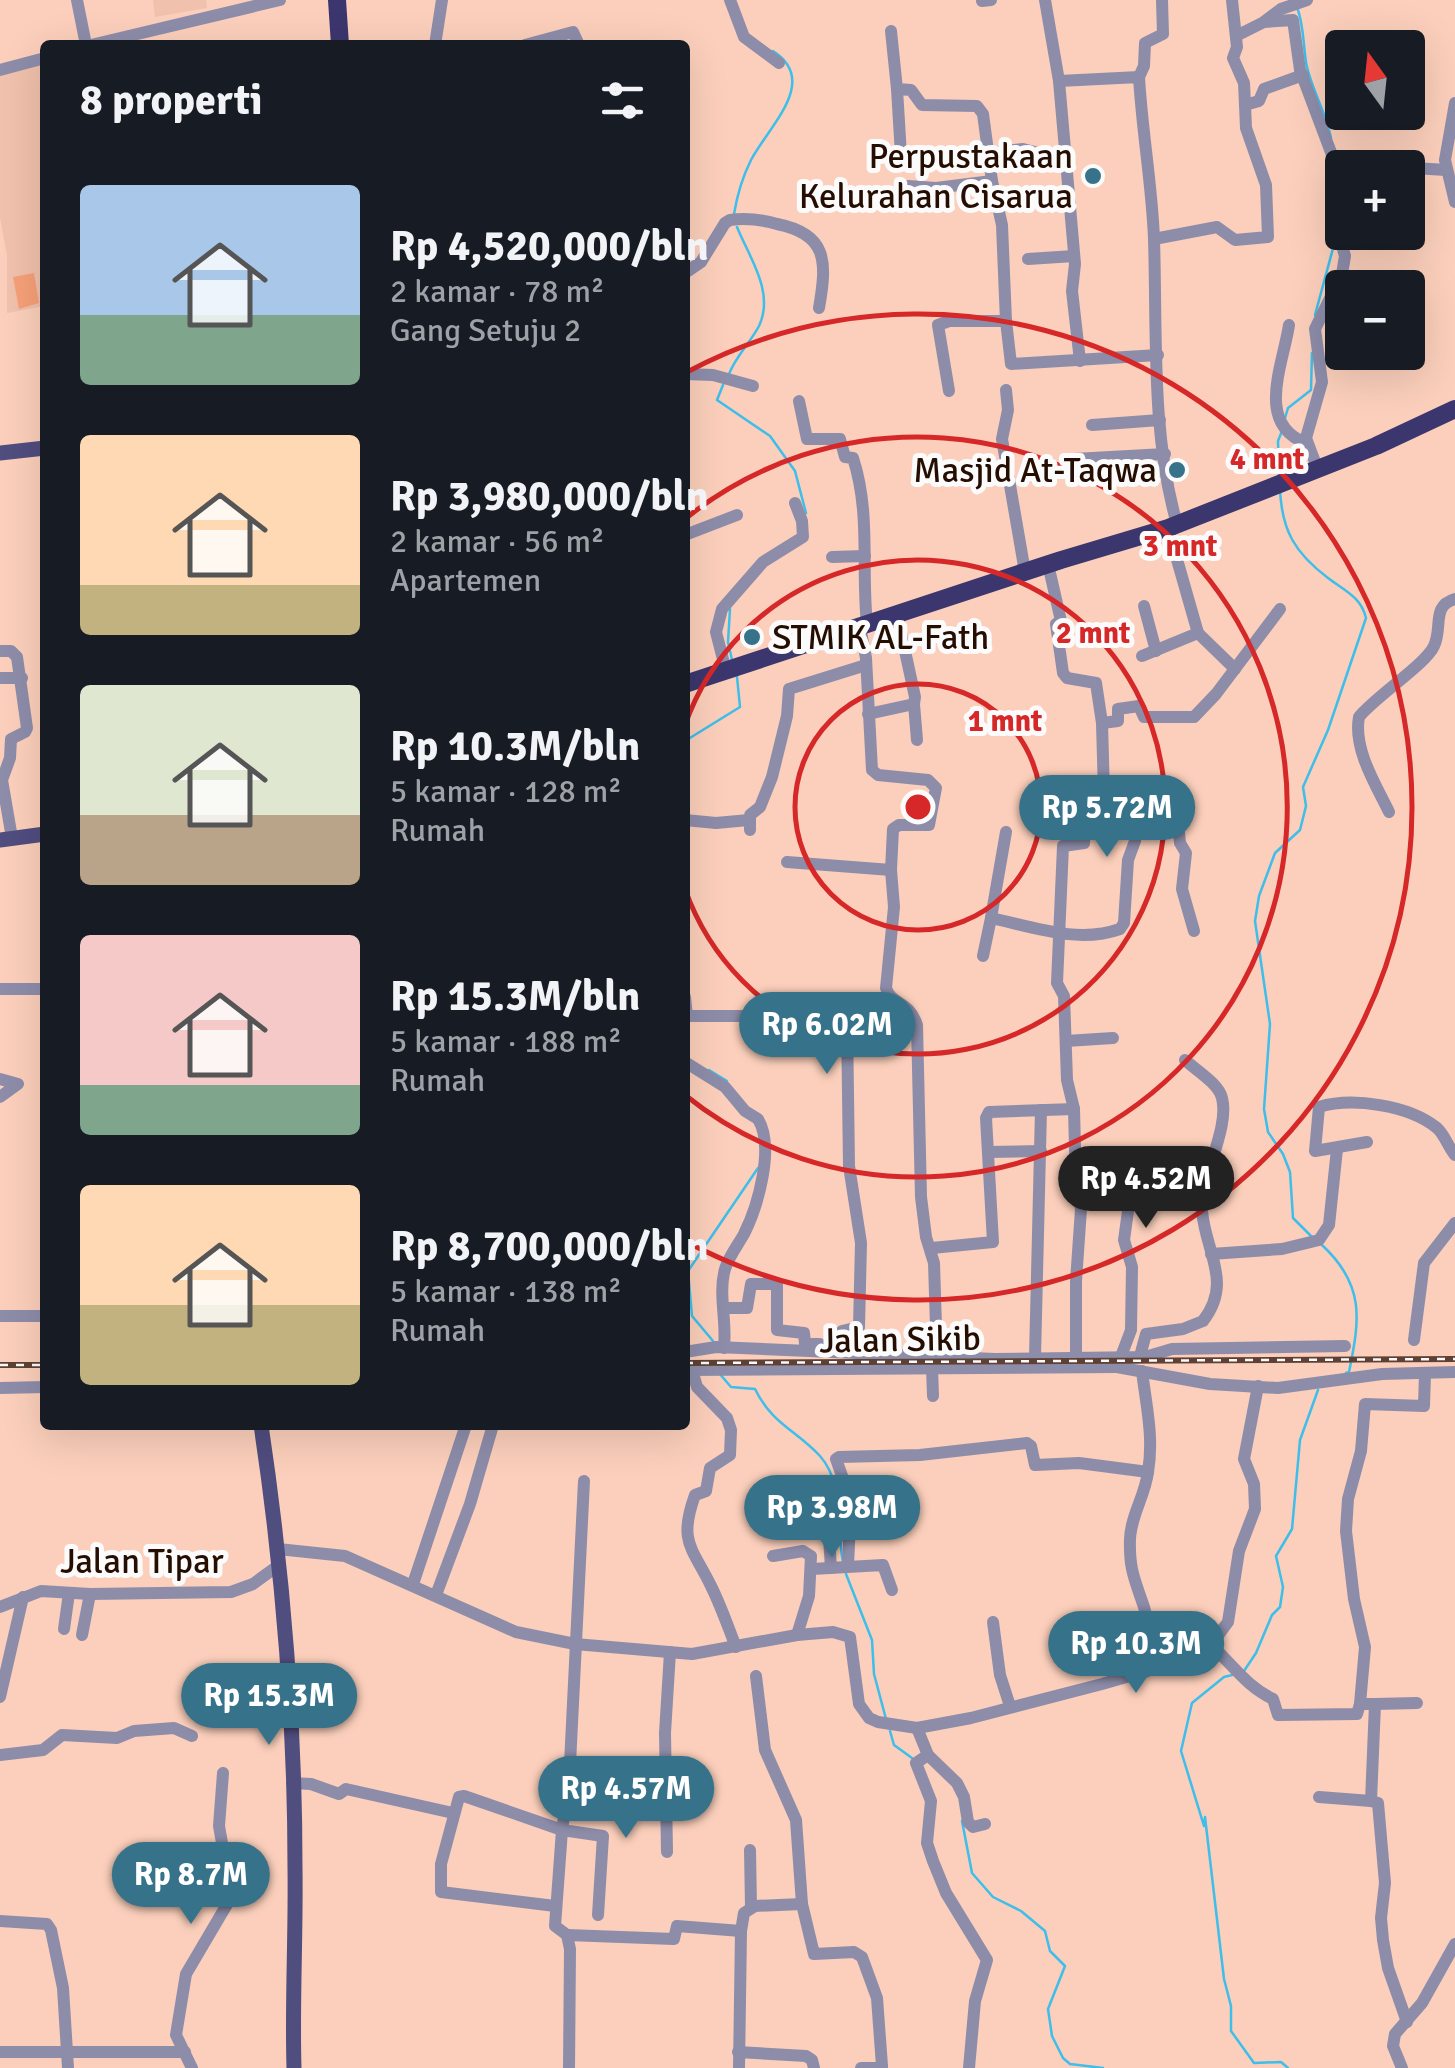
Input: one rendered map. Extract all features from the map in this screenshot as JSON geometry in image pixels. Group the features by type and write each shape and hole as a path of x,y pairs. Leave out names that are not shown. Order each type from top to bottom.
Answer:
{"highway":[{"path":"338,0 340,40"},
{"path":"690,682 1172,526 1318,470 1455,409"}],"main road":[{"path":"0,453 40,449"},
{"path":"6,839 40,835"},
{"path":"262,1430 286,1639 296,1868 292,1966 294,2068"}],"street":[{"path":"77,0 87,40"},
{"path":"128,40 280,0"},
{"path":"436,40 442,0"},
{"path":"730,0 744,36 779,63"},
{"path":"982,1 991,0"},
{"path":"1046,0 1059,81 1080,361"},
{"path":"1162,0 1163,34 1145,43 1144,66 1139,77 1154,239 1160,420 1168,494 1198,633 1235,669"},
{"path":"1154,239 1217,227 1235,240 1268,238 1266,184 1246,128 1242,79 1234,58 1232,0"},
{"path":"1236,36 1264,22 1280,4 1307,0"},
{"path":"1264,22 1293,20 1303,74 1331,150"},
{"path":"543,40 573,32 577,40"},
{"path":"891,32 901,156"},
{"path":"0,70 40,59"},
{"path":"1245,106 1259,100 1264,89 1303,74"},
{"path":"1059,81 1139,77"},
{"path":"897,88 911,90 918,102 926,106 980,108 1002,225 1011,364 1158,355"},
{"path":"1455,103 1446,149 1446,170 1455,202"},
{"path":"989,153 1023,149 1046,155 1064,152"},
{"path":"1425,168 1446,170"},
{"path":"908,186 936,188 992,181"},
{"path":"690,269 700,262 724,223 730,220 772,222 801,229 812,236 822,259 824,278 819,308"},
{"path":"1318,470 1306,442 1307,426 1322,382 1316,323 1342,274 1343,250"},
{"path":"1028,260 1074,256"},
{"path":"949,391 938,325 949,321 1006,320"},
{"path":"1290,325 1276,415 1287,434 1306,442"},
{"path":"690,374 714,375 753,386"},
{"path":"1006,390 1008,410 1002,439 1025,572"},
{"path":"799,401 807,439 840,440 845,457 853,458 860,482 866,532 863,625 874,773 928,780 936,788 929,825 899,825 893,829 894,908 886,988 889,996 911,1009 917,1025 922,1197 926,1237 932,1248 934,1396"},
{"path":"1092,425 1160,420"},
{"path":"1074,459 1164,454"},
{"path":"726,671 716,632 718,618 755,570 802,537 796,503"},
{"path":"690,533 737,515"},
{"path":"832,557 865,556"},
{"path":"1048,564 1060,609 1060,621 1056,624 1063,672 1067,678 1096,683 1102,722 1104,795 1087,800 1084,843 1064,846 1058,934 1057,983 1064,996 1068,1080 1082,1209 1076,1282 1076,1356"},
{"path":"1389,812 1364,758 1357,728 1359,718 1433,649 1440,609 1455,599"},
{"path":"1144,606 1156,650"},
{"path":"1102,722 1118,721 1118,708 1122,706 1139,706 1144,718 1192,718 1280,608"},
{"path":"898,614 916,697 918,740"},
{"path":"1142,656 1198,633"},
{"path":"0,651 15,654 22,678 27,728 10,741 10,758 3,774 6,839"},
{"path":"690,820 749,825 772,777 788,689 866,666"},
{"path":"0,678 22,678"},
{"path":"868,714 914,704"},
{"path":"1104,786 1144,790 1156,796"},
{"path":"1156,796 1159,820 1178,824 1180,843 1186,851 1182,888 1194,931"},
{"path":"991,918 1058,934 1101,934 1124,926 1128,860 1136,841 1137,812 1156,796"},
{"path":"983,956 1006,832"},
{"path":"787,862 891,870"},
{"path":"0,988 40,990"},
{"path":"690,1023 792,1016 846,1021 849,1166 862,1243 858,1327 842,1330 840,1351"},
{"path":"1066,1041 1113,1038"},
{"path":"1153,1669 1146,1614 1132,1578 1130,1558 1132,1524 1148,1472 1150,1418 1141,1364 1146,1334 1195,1326 1209,1313 1219,1282 1202,1210 1207,1176 1218,1143 1222,1098 1185,1060"},
{"path":"690,1065 724,1086 758,1119 767,1150 747,1228 725,1268 722,1292 726,1308 714,1348"},
{"path":"0,1079 18,1084 0,1097"},
{"path":"1367,1142 1314,1150 1318,1111 1350,1101 1420,1117 1440,1131 1455,1155"},
{"path":"932,1248 992,1242 989,1112 1074,1109"},
{"path":"1035,1358 1041,1110"},
{"path":"1211,1254 1282,1249 1319,1240 1329,1225 1337,1149"},
{"path":"988,1152 1040,1151"},
{"path":"1076,1174 1126,1178 1129,1204 1124,1240 1132,1267 1130,1330 1118,1362"},
{"path":"1414,1340 1424,1263 1455,1223"},
{"path":"726,1308 747,1308 751,1284 776,1284 776,1330 804,1333 806,1344 826,1344"},
{"path":"0,1316 40,1316"},
{"path":"1141,1364 1172,1349 1345,1346"},
{"path":"690,1351 714,1348 840,1351 935,1363 1076,1356 1141,1364 1210,1384 1278,1388 1455,1372"},
{"name":"Jalan Sikib","path":"690,1370 1118,1362"},
{"path":"1371,1800 1365,1647 1354,1599 1346,1531 1348,1499 1361,1451 1365,1405 1424,1406 1426,1373"},
{"path":"690,1374 697,1388 727,1418 731,1430 730,1456 710,1468 706,1491 695,1496 687,1538 736,1647"},
{"path":"279,1557 345,1556 516,1632 575,1644 692,1654 833,1632 850,1637 863,1712 878,1722 917,1728 971,1718 1153,1669 1211,1645 1228,1622 1239,1551 1255,1509 1254,1484 1244,1458 1258,1386"},
{"path":"0,1388 40,1387"},
{"path":"413,1584 464,1430"},
{"path":"436,1595 470,1504 492,1430"},
{"path":"841,1567 851,1501 836,1459 839,1457 960,1452 1027,1444 1036,1465 1078,1463 1148,1472"},
{"path":"584,1481 569,1784 556,1926 567,1935 674,1940 677,1926 741,1930"},
{"path":"820,1489 841,1567"},
{"path":"772,1556 808,1552 812,1569 797,1635"},
{"name":"Jalan Tipar","path":"0,1607 40,1592 231,1592 254,1584 279,1557"},
{"path":"812,1569 886,1567 892,1590"},
{"path":"64,1629 70,1594"},
{"path":"82,1635 90,1594"},
{"path":"0,1697 22,1597"},
{"path":"994,1622 1000,1675 1010,1706"},
{"path":"1211,1645 1238,1673 1273,1699 1278,1715 1357,1714 1368,1704 1417,1703"},
{"path":"667,1852 665,1733 670,1652"},
{"path":"756,1676 765,1750 796,1820 802,1904 814,1954 854,1952 862,1956 878,1998 882,2067 862,2068"},
{"path":"0,1755 44,1750 62,1734 117,1738 134,1731 174,1728 192,1736"},
{"path":"917,1728 931,1801 927,1843 946,1892 987,1960 975,2001 969,2068"},
{"path":"923,1758 957,1782 970,1825 985,1824"},
{"path":"192,2068 176,2035 186,1974 229,1902 219,1821 224,1773"},
{"path":"292,1783 311,1784 339,1794 346,1789 453,1813"},
{"path":"555,1906 442,1894 441,1864 456,1800 464,1796 562,1830 596,1834 604,1839 598,1915"},
{"path":"1320,1797 1378,1803 1386,1954 1406,2022"},
{"path":"750,1850 751,1907"},
{"path":"740,2068 744,1912 751,1907 802,1904"},
{"path":"0,1921 50,1927 64,1988 69,2061"},
{"path":"567,1935 569,2068"},
{"path":"1402,2068 1393,2040 1422,2002 1455,1944"},
{"path":"0,2052 69,2061 185,2052"},
{"path":"738,2052 806,2056 814,2068"}],"shaded area":[{"path":"153,0 206,0 207,8 155,17"},
{"path":"40,65 40,307 7,313 7,255 0,218 0,76"},
{"path":"34,273 39,303 19,309 13,277"}],"waterway":[{"path":"1297,7 1308,71 1331,138"},
{"path":"734,214 748,166 791,90 792,76 786,63 773,51"},
{"path":"729,374 759,326 764,300 759,275 737,227"},
{"path":"1315,315 1333,250"},
{"path":"1285,418 1288,408 1311,390 1312,353"},
{"path":"723,385 717,400 770,436 795,471 806,513"},
{"path":"1279,477 1278,441 1282,431"},
{"path":"1280,490 1292,540 1317,569 1356,600 1366,618 1328,730 1303,787 1306,806 1300,830 1275,853 1259,896 1255,921 1270,1024 1264,1109 1268,1132 1290,1172 1293,1218 1312,1237"},
{"path":"730,609 728,642 732,660"},
{"path":"690,738 740,707 737,677"},
{"path":"709,1070 727,1081"},
{"path":"690,1268 758,1168"},
{"path":"1322,1245 1346,1274 1356,1304 1355,1335 1346,1373"},
{"path":"690,1294 692,1316 713,1341"},
{"path":"719,1373 731,1387 755,1389 769,1411 828,1467 836,1493 843,1562"},
{"path":"1244,1671 1272,1615 1280,1607 1283,1587 1276,1556 1292,1529 1300,1440 1318,1390"},
{"path":"846,1574 872,1640 874,1674 886,1719"},
{"path":"1232,1675 1192,1703 1181,1751 1204,1826 1205,1817 1224,1979 1231,2006 1231,2031 1254,2063 1281,2062 1288,2068"},
{"path":"890,1731 894,1745 912,1758"},
{"path":"962,1821 972,1873 993,1897 1021,1911 1045,1931 1050,1951 1065,1966 1048,2009 1052,2036 1063,2058 1070,2064 1103,2068"}],"railway":[{"path":"690,1363 1455,1359"},
{"path":"0,1365 40,1365"}],"place":[{"name":"Perpustakaan Kelurahan Cisarua","path":"1093,176"},
{"name":"Masjid At-Taqwa","path":"1177,470"},
{"name":"STMIK AL-Fath","path":"752,637"}]}
